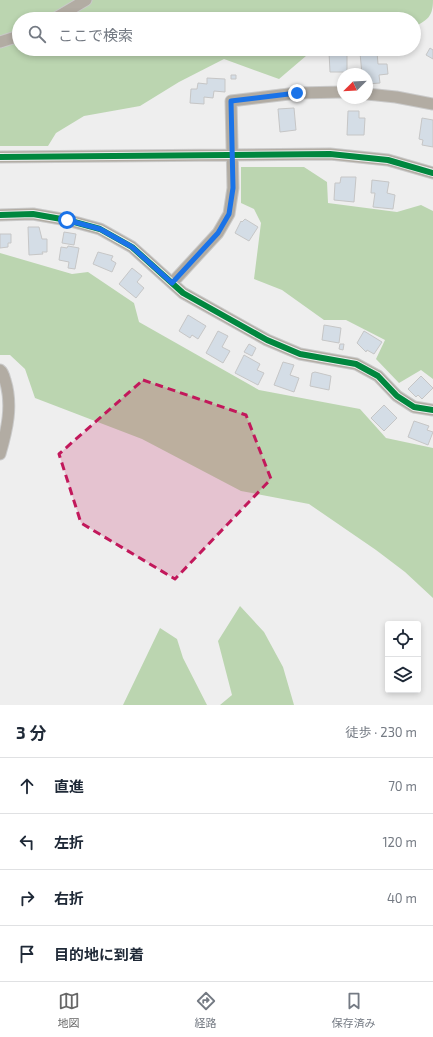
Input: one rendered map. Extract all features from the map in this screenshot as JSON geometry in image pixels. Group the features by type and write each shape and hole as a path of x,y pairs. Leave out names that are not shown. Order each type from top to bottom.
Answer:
{"street":[{"path":"66,12 86,0"},
{"path":"0,42 12,38"},
{"path":"172,283 218,233 229,214 233,188 231,155 231,101 297,93 337,92"},
{"path":"373,95 396,97 433,104"},
{"path":"0,157 330,154 388,160 433,173"},
{"path":"0,215 33,214 67,220 100,229 132,247 182,293 267,340 300,354 356,364 378,376 397,396 414,407 433,410"},
{"path":"0,370 8,390 9,406 7,431 0,454"}],"highlighted area":[{"path":"143,380 246,415 271,479 175,579 81,523 59,454"}],"green space":[{"path":"0,0 433,0 431,14 421,23 421,12 12,12 12,56 306,56 279,79 224,59 179,82 140,106 84,116 56,133 48,146 0,146"},
{"path":"241,167 304,167 327,182 328,203 397,212 421,205 433,211 433,379 421,370 399,383 376,359 385,340 346,320 324,320 282,290 254,279 261,223 254,209 241,203"},
{"path":"0,253 72,274 88,272 134,303 139,322 259,390 360,409 386,438 433,448 433,598 405,572 376,550 309,504 241,491 142,439 35,398 25,369 10,355 0,355"},
{"path":"240,606 264,632 283,667 294,705 220,705 232,695 218,641"},
{"path":"160,628 177,639 183,658 207,705 123,705"}],"building":[{"path":"430,48 433,50 433,59 426,55"},
{"path":"329,56 347,56 347,68 337,68 337,72 330,72"},
{"path":"360,56 377,56 378,64 387,64 388,74 379,75 380,83 373,84 373,68 361,68"},
{"path":"231,75 236,75 236,79 231,79"},
{"path":"207,78 225,79 225,92 214,91 213,98 204,97 204,104 190,103 191,89 197,89 198,83 207,84"},
{"path":"294,108 296,130 280,132 278,109"},
{"path":"348,111 359,111 359,118 365,118 364,135 347,135"},
{"path":"422,118 433,120 433,147 422,145 423,140 419,139"},
{"path":"341,177 356,177 354,202 334,200 335,183 340,183"},
{"path":"372,180 389,182 387,193 395,195 393,209 373,207 375,193 371,193"},
{"path":"245,219 258,227 249,241 235,233 241,221 242,222"},
{"path":"28,227 39,227 42,239 47,239 47,252 42,252 43,254 29,255"},
{"path":"64,232 76,234 74,245 62,243"},
{"path":"0,234 11,234 11,243 8,243 8,247 0,248"},
{"path":"68,246 79,248 75,269 68,268 69,262 59,260 61,247 67,248"},
{"path":"98,252 113,256 111,260 116,263 112,272 93,264"},
{"path":"132,268 142,276 137,282 144,288 136,298 119,284"},
{"path":"188,315 206,326 198,339 192,335 190,338 179,331"},
{"path":"324,325 341,328 339,343 322,340"},
{"path":"218,331 228,336 222,347 230,351 223,363 206,353"},
{"path":"364,331 382,342 374,354 367,350 366,352 357,343"},
{"path":"249,344 256,348 252,356 244,352"},
{"path":"340,344 344,344 343,350 339,349"},
{"path":"244,355 260,364 257,370 264,373 258,385 235,373"},
{"path":"283,362 294,365 290,375 299,378 294,392 274,385"},
{"path":"315,372 331,376 329,390 310,386 312,373"},
{"path":"421,376 433,388 422,399 418,395 416,397 408,389"},
{"path":"384,405 397,418 384,431 371,418"},
{"path":"414,421 429,426 427,430 433,432 428,445 408,437"}],"cycle path":[{"path":"0,157 330,154 388,160 433,173"},
{"path":"0,215 33,214 67,220 100,229 132,247 183,293 267,340 300,354 356,364 378,376 397,396 414,407 433,410"}],"route":[{"path":"67,220 100,229 132,247 172,283 218,233 229,214 233,188 231,155 231,101 297,93"}]}
